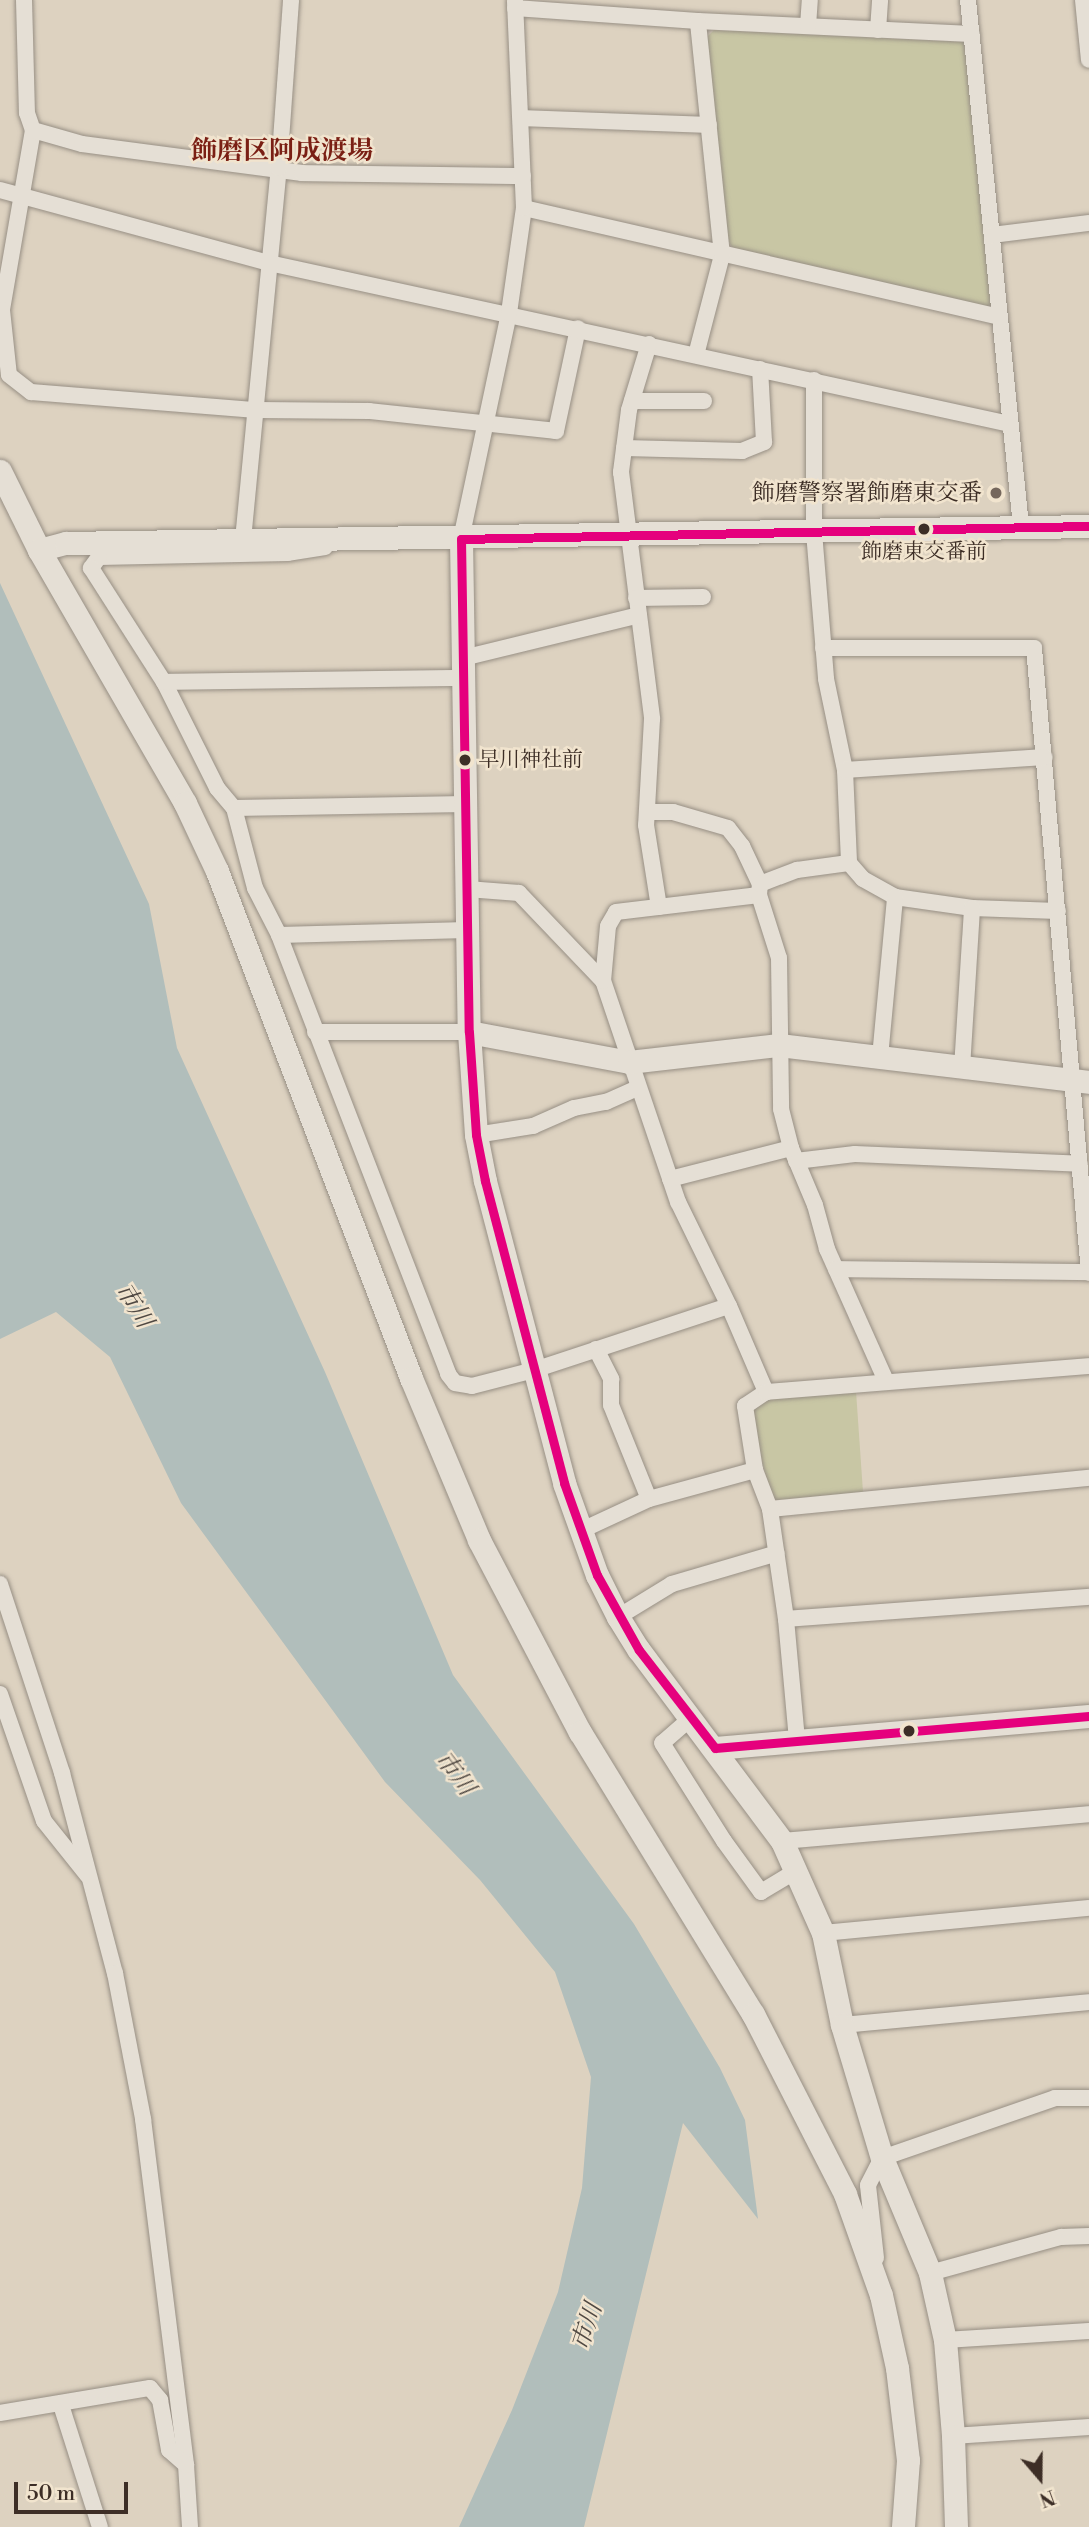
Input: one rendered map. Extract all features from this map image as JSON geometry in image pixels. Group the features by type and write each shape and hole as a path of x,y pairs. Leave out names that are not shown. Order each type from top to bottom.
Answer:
{"street":[{"path":"24,0 27,113 33,130 2,310 9,375 31,392 256,410 369,411 556,431 578,328"},
{"path":"243,540 279,168 291,0"},
{"path":"808,26 810,0"},
{"path":"878,30 880,0"},
{"path":"968,0 1020,526"},
{"path":"1083,0 1089,60"},
{"path":"956,2527 953,2436 945,2340 930,2273 882,2158 842,2025 823,1933 782,1841 618,1617 580,1531 534,1370 485,1181 476,1135 469,1032 461,539 509,313 524,208 515,4 698,21 972,34"},
{"path":"696,355 722,255 698,21"},
{"path":"521,118 709,125"},
{"path":"33,130 82,144 302,173 523,176"},
{"path":"0,190 269,263 1010,424"},
{"path":"524,208 1000,317"},
{"path":"992,235 1089,223"},
{"path":"649,344 632,401 621,472 652,719 646,812 648,849 659,907"},
{"path":"624,448 742,451 764,442 760,369"},
{"path":"814,380 814,533 823,648 845,770 849,863 863,879 895,897 972,908 1058,911"},
{"path":"632,401 704,401"},
{"path":"0,471 39,550 185,803 217,871 411,1378 478,1540 580,1732 753,2014 845,2194 881,2295"},
{"path":"39,550 66,544 380,537 461,539 814,533 1089,526"},
{"path":"380,537 288,554 99,557 91,568 164,682 217,788 234,808 255,888 279,935 448,1374 455,1383 472,1386 534,1370 729,1306"},
{"path":"636,598 703,597"},
{"path":"164,682 463,668 639,615"},
{"path":"823,648 1034,648 1058,911 1081,1082 1080,1164 1089,1272 836,1269"},
{"path":"845,770 1045,757"},
{"path":"234,808 466,804"},
{"path":"646,812 673,812 728,828 742,846 760,890 779,958 781,1108 794,1155 816,1205 827,1250 886,1381"},
{"path":"766,1392 729,1306 677,1202 629,1062 604,981 608,926 616,912 760,890 797,870 849,863"},
{"path":"467,889 519,893 604,981"},
{"path":"880,1057 895,897"},
{"path":"962,1068 972,908"},
{"path":"279,935 467,930"},
{"path":"315,1032 469,1032 629,1062 779,1045 1081,1082"},
{"path":"476,1135 533,1126 574,1108 606,1102 638,1088"},
{"path":"670,1179 794,1155 855,1154 1080,1164"},
{"path":"596,1349 611,1379 611,1405 649,1499"},
{"path":"797,1740 777,1553 770,1509 755,1470 745,1406 766,1392 1089,1366"},
{"path":"580,1531 649,1499 755,1470"},
{"path":"770,1509 1089,1478"},
{"path":"618,1617 672,1584 777,1553"},
{"path":"0,1584 62,1773 115,1973 143,2119 186,2465 190,2527"},
{"path":"786,1619 1089,1597"},
{"path":"0,1694 44,1821 90,1878"},
{"path":"715,1748 1089,1716"},
{"path":"691,1718 662,1743 724,1841 761,1892 796,1871"},
{"path":"782,1841 1089,1814"},
{"path":"823,1933 1089,1908"},
{"path":"842,2025 1089,2002"},
{"path":"903,2527 908,2460 897,2368 881,2295 868,2185 882,2158 1055,2098 1089,2098"},
{"path":"930,2273 1061,2237 1089,2236"},
{"path":"945,2340 1089,2331"},
{"path":"0,2413 61,2405 150,2388 160,2400 169,2450 186,2465"},
{"path":"61,2405 100,2527"},
{"path":"953,2436 1089,2427"}],"shaded area":[{"path":"714,30 964,42 994,302 986,307 734,250 727,239 706,38"},
{"path":"856,1391 863,1492 777,1500 770,1494 751,1415 756,1406 768,1399"}],"water":[{"name":"市川","path":"0,583 149,904 177,1048 325,1372 453,1675 634,1924 720,2068 745,2120 758,2219 683,2123 584,2527 459,2527 512,2410 558,2292 582,2188 591,2077 555,1972 480,1880 385,1782 181,1503 110,1357 56,1312 0,1339"}],"transit line":[{"path":"461,539 1089,526"},
{"path":"461,539 469,1032 476,1135 485,1181 564,1483 597,1575 639,1650 715,1748"},
{"path":"715,1748 1089,1716"}],"place":[{"name":"飾磨警察署飾磨東交番","path":"996,493"},
{"name":"飾磨東交番前","path":"924,529"},
{"name":"早川神社前","path":"465,760"}],"district":[{"name":"飾磨区阿成渡場","path":"282,152"}]}
